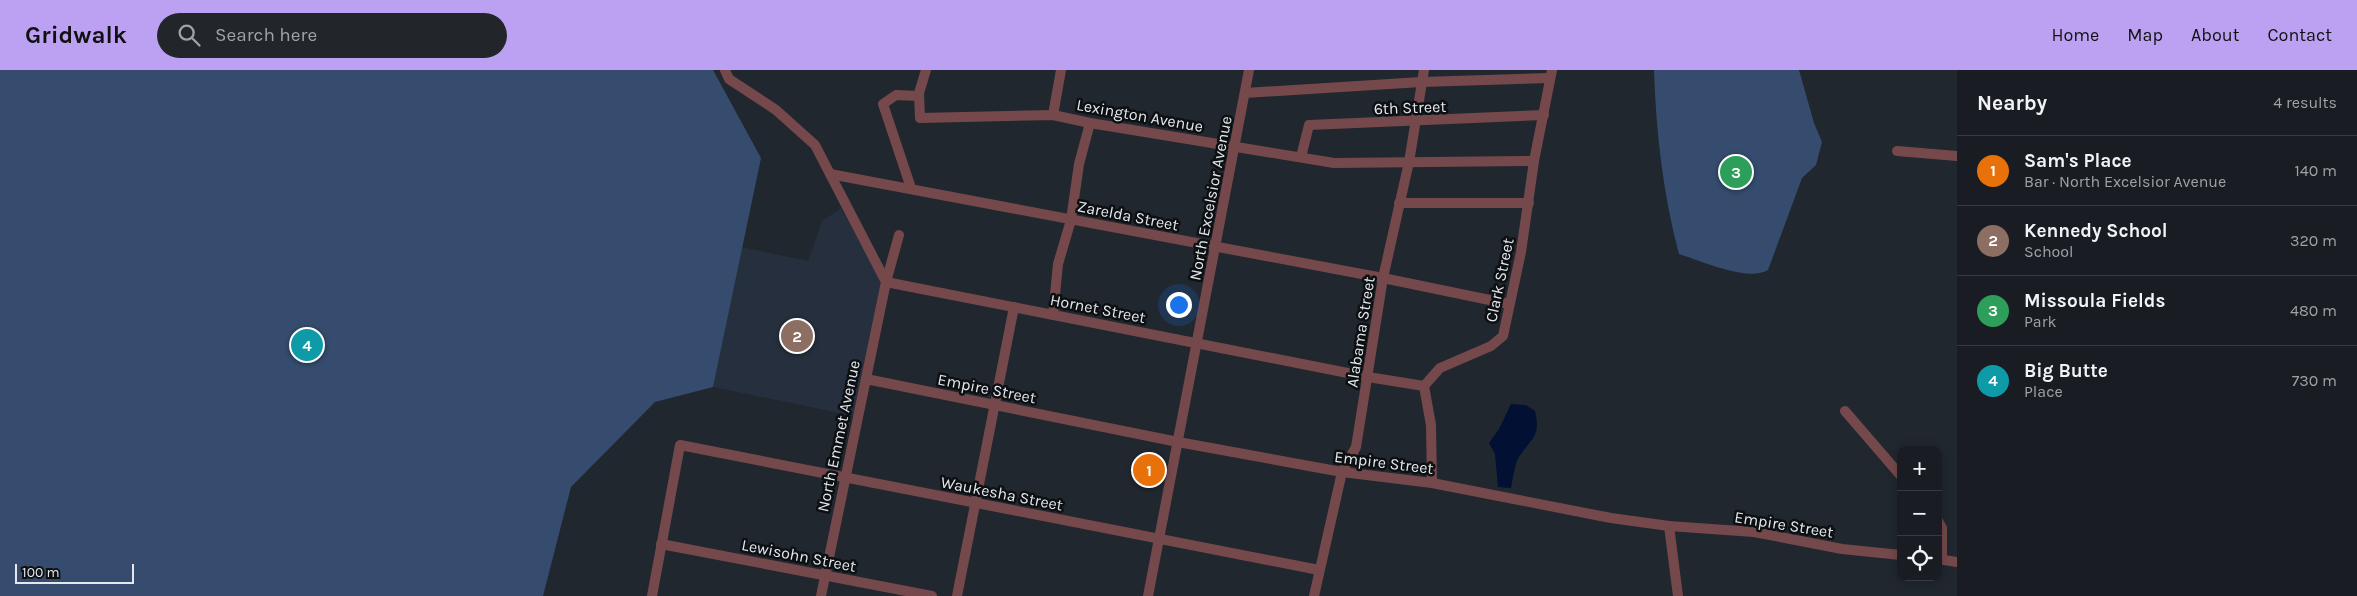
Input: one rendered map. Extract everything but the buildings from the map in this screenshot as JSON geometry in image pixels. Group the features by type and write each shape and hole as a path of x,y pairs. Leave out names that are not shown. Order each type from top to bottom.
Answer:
{"street":[{"path":"725,70 729,79 776,110 815,145 886,282"},
{"path":"911,188 883,104 896,95 919,96 926,70"},
{"path":"1053,115 1061,70"},
{"name":"North Excelsior Avenue","path":"1148,596 1236,146 1249,70"},
{"name":"Alabama Street","path":"1314,596 1342,472 1356,447 1383,278 1417,122 1424,70"},
{"path":"1244,93 1551,74"},
{"name":"Clark Street","path":"1424,386 1440,368 1491,346 1503,336 1529,203 1534,160 1551,74"},
{"name":"Lexington Avenue","path":"919,96 920,118 1053,115 1090,123 1334,163 1534,160"},
{"name":"6th Street","path":"1301,157 1309,126 1544,115"},
{"path":"1053,315 1058,264 1071,220 1079,164 1090,123"},
{"path":"1897,150 1957,156"},
{"name":"Zarelda Street","path":"830,174 1383,278 1509,304"},
{"path":"1399,203 1529,203"},
{"name":"North Emmet Avenue","path":"821,596 844,476 886,282 899,234"},
{"name":"Hornet Street","path":"886,282 1368,377 1424,386"},
{"path":"957,596 1014,307"},
{"name":"Empire Street","path":"866,379 1178,442 1342,472 1432,483 1611,518 1668,526 1754,532 1842,549 1897,555"},
{"path":"1424,386 1431,425 1432,483"},
{"path":"1845,411 1897,471"},
{"name":"Waukesha Street","path":"660,544 680,445 1319,570"},
{"path":"1668,526 1678,596"},
{"path":"652,596 660,544"},
{"name":"Lewisohn Street","path":"660,544 932,596"},
{"path":"1942,560 1957,562"}],"shaded area":[{"path":"0,70 713,70 761,158 713,387 655,402 571,487 543,596 0,596"},
{"path":"1654,70 1799,70 1814,123 1822,142 1816,165 1802,178 1768,270 1748,274 1724,269 1679,254 1661,163"},
{"path":"841,208 876,269 881,285 854,416 713,387 741,247 808,261 822,221"},
{"path":"1511,404 1526,405 1535,411 1537,426 1534,436 1517,460 1511,488 1498,487 1495,454 1489,443 1499,429"}],"place":[{"name":"Missoula Fields","path":"1736,172"},
{"name":"Kennedy School","path":"797,336"},
{"name":"Big Butte","path":"307,345"},
{"name":"Sam's Place","path":"1149,470"}]}
